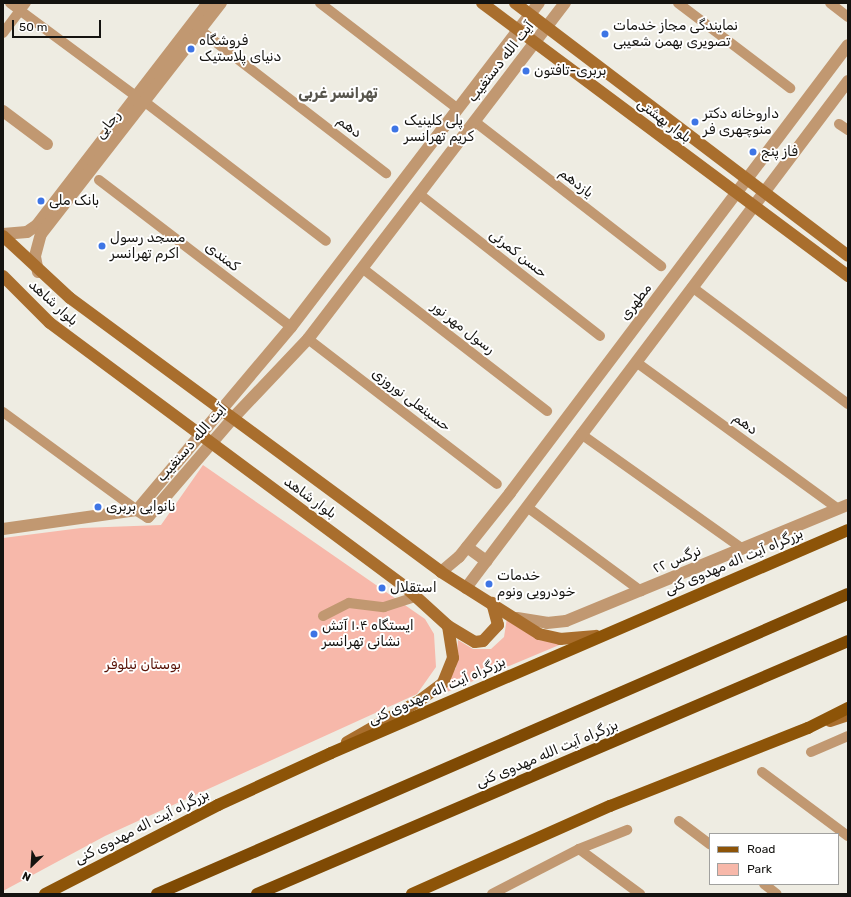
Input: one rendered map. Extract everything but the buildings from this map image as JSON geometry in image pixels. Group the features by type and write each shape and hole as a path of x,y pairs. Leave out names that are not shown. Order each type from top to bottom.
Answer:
{"highway":[{"path":"157,894 848,594"},
{"name":"بزرگراه آیت الله مهدوی کنی","path":"257,894 848,641"}],"main road":[{"name":"بلوار بهشتی","path":"482,3 752,208 848,276"},
{"name":"بلوار بهشتی","path":"515,3 848,256"},
{"name":"بلوار شاهد","path":"3,235 38,272 222,409 234,416 441,572 549,638 596,636"},
{"name":"بلوار شاهد","path":"3,276 50,323 417,596 448,626 475,642 483,641 498,625 492,604"},
{"name":"بزرگراه آیت اله مهدوی کنی","path":"45,894 218,805 331,753 596,636 848,530"},
{"path":"331,753 419,701 443,682 453,658 448,626"},
{"path":"808,728 848,708"},
{"path":"412,894 610,806 808,728 848,715"}],"street":[{"path":"10,3 23,7 326,241"},
{"name":"رجایی","path":"38,272 35,256 41,234 141,99 208,3"},
{"name":"رجایی","path":"3,235 27,232 37,225 222,3"},
{"path":"320,3 458,109"},
{"name":"آیت الله دستغیب","path":"539,3 291,327 137,510 148,517 234,416 308,339 565,3"},
{"path":"678,3 790,88"},
{"path":"830,3 848,17"},
{"path":"3,33 23,7"},
{"name":"دهم","path":"200,30 386,173"},
{"name":"مطهری","path":"441,572 467,547 848,45"},
{"path":"466,588 848,81"},
{"path":"3,111 47,144"},
{"name":"یازدهم","path":"474,122 662,266"},
{"path":"839,124 848,130"},
{"name":"کمندی","path":"99,180 291,327"},
{"name":"حسن کمرئی","path":"419,194 600,336"},
{"name":"رسول مهر نور","path":"362,268 547,411"},
{"path":"692,287 848,404"},
{"name":"حسینعلی نوروزی","path":"308,339 497,484"},
{"name":"دهم","path":"636,362 843,507"},
{"path":"3,412 137,510"},
{"path":"581,434 743,549"},
{"path":"527,507 641,590"},
{"name":"نرگس ۲۲","path":"513,616 529,622 566,620 843,507"},
{"path":"3,529 137,510"},
{"path":"467,547 486,561"},
{"path":"323,616 349,603 384,607 417,596"},
{"path":"811,752 848,736"},
{"path":"762,772 848,836"},
{"path":"679,820 709,843"},
{"path":"492,894 579,849 627,830"},
{"path":"579,849 640,894"},
{"path":"765,885 777,894"}],"green space":[{"name":"بوستان نیلوفر","path":"203,465 425,619 434,634 436,667 417,694 105,836 3,891 3,538 81,528 161,525"},
{"path":"507,618 539,640 564,643 435,697 456,668 458,640 473,649 491,649 504,637"}],"place":[{"name":"نمایندگی مجاز خدمات تصویری بهمن شعیبی","path":"605,34"},
{"name":"فروشگاه دنیای پلاستیک","path":"191,49"},
{"name":"بربری-تافتون","path":"526,71"},
{"name":"داروخانه دکتر منوچهری فر","path":"695,122"},
{"name":"پلی کلینیک کریم تهرانسر","path":"395,129"},
{"name":"فاز پنج","path":"753,152"},
{"name":"بانک ملی","path":"41,201"},
{"name":"مسجد رسول اکرم تهرانسر","path":"102,246"},
{"name":"نانوایی بربری","path":"98,507"},
{"name":"خدمات خودرویی ونوم","path":"489,584"},
{"name":"استقلال","path":"382,588"},
{"name":"ایستگاه ۱۰۴ آتش ‌نشانی تهرانسر","path":"314,634"}],"district":[{"name":"تهرانسر غربی","path":"338,94"}]}
